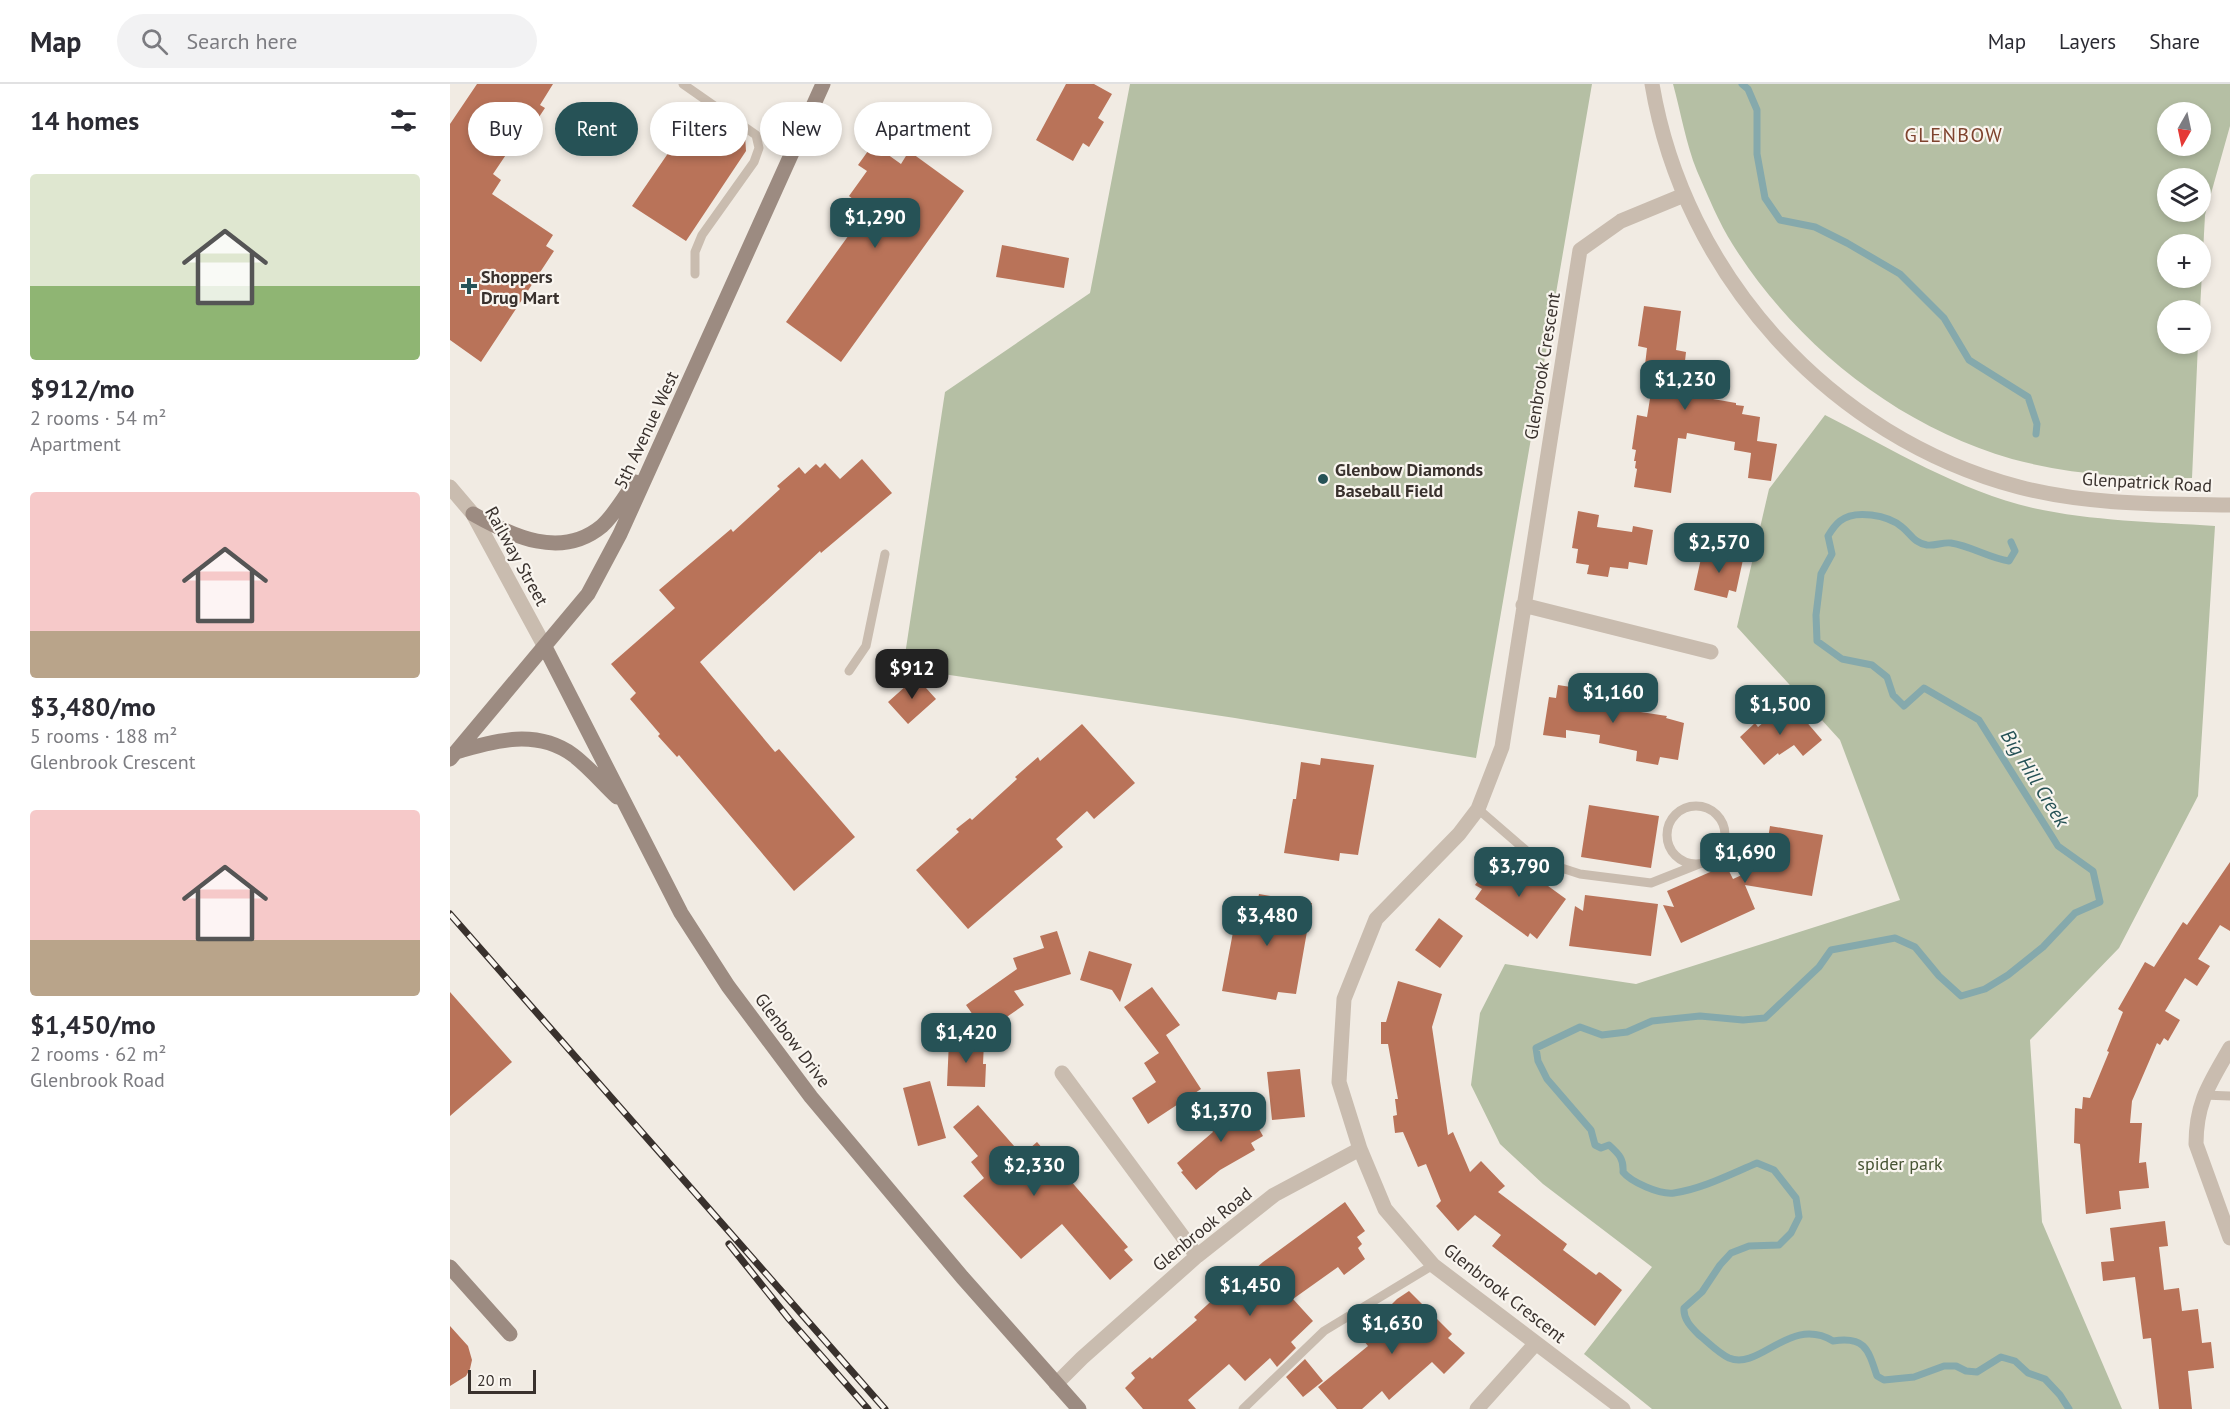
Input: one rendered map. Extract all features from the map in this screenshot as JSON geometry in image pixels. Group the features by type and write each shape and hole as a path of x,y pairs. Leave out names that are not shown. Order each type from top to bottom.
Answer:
{"street":[{"name":"5th Avenue West","path":"453,755 588,594 620,534 657,449 675,415 823,84"},
{"name":"Glenpatrick Road","path":"1652,84 1670,159 1684,195 1716,258 1749,308 1802,365 1885,429 1948,461 2019,487 2094,501 2230,505"},
{"name":"Glenbrook Crescent","path":"1623,1409 1433,1265 1385,1209 1360,1149 1339,1082 1344,999 1376,919 1459,834 1478,809 1502,747 1580,250 1621,221 1684,195"},
{"path":"473,514 506,533 538,542 561,543 584,537 602,525 619,505 657,449"},
{"name":"Railway Street","path":"450,487 473,514 545,647"},
{"path":"1523,605 1711,652"},
{"name":"Glenbow Drive","path":"545,647 681,913 728,986 811,1097 962,1277 1079,1409"},
{"path":"453,755 489,742 508,739 532,739 557,746 574,756 627,806"},
{"path":"2230,1048 2203,1095 2196,1130 2196,1144 2230,1238"},
{"path":"1062,1073 1197,1256"},
{"name":"Glenbrook Road","path":"1056,1384 1197,1256 1274,1195 1360,1149"},
{"path":"450,1267 510,1334"},
{"path":"1478,1409 1536,1343"}],"lane":[{"path":"683,84 756,135 759,148 754,162 702,235 695,252 695,274"},
{"path":"849,671 866,646 885,554"},
{"path":"1478,809 1537,860 1580,874 1651,883 1709,861 1722,849 1725,830 1716,813 1708,808 1688,807 1680,811 1673,818 1667,836 1669,845 1681,860 1700,864"},
{"path":"2203,1095 2230,1096"},
{"path":"1243,1409 1324,1331 1433,1265"}],"green space":[{"path":"1130,84 1592,84 1476,758 1235,718 903,668 945,392 1090,293"},
{"path":"1673,84 2230,84 2230,126 2211,194 2211,168 2157,168 2157,222 2205,222 2204,234 2157,234 2157,288 2201,288 2201,300 2157,300 2157,354 2198,354 2192,478 2101,475 2056,469 2012,459 1929,426 1890,403 1853,377 1819,348 1758,282 1718,219 1693,161"},
{"name":"spider park","path":"1825,415 1926,468 2006,501 2078,516 2215,526 2198,796 2119,948 2030,1040 2042,1222 2122,1409 1652,1409 1584,1354 1652,1267 1543,1184 1500,1144 1471,1085 1480,1013 1505,964 1636,984 1900,900 1840,740 1737,627 1769,489"}],"building":[{"path":"477,84 553,84 542,102 468,102 468,156 505,156 493,174 501,180 492,194 553,235 546,246 554,251 481,362 450,340 450,124"},
{"path":"1066,84 1094,84 1112,94 1098,118 1104,122 1089,147 1083,143 1073,161 1036,140"},
{"path":"666,156 743,156 686,241 632,206"},
{"path":"864,156 890,156 901,164 906,156 916,156 964,191 841,362 786,322 867,210 849,196 867,171 858,165"},
{"path":"1002,245 1069,258 1064,288 996,277"},
{"path":"1644,306 1681,311 1676,350 1686,352 1684,370 1694,371 1690,395 1736,403 1736,405 1744,406 1742,414 1760,417 1757,441 1777,444 1771,481 1748,478 1751,453 1734,450 1735,442 1687,433 1686,439 1678,438 1671,493 1634,487 1637,469 1635,468 1636,461 1634,461 1636,450 1632,449 1637,415 1647,417 1655,368 1645,365 1647,348 1638,346"},
{"path":"862,459 892,493 821,553 820,551 700,662 775,752 779,749 855,837 794,891 679,755 677,757 658,736 660,734 630,699 636,693 611,664 675,608 659,590 731,529 733,532 780,489 777,486 799,467 805,474 816,464 820,468 825,463 840,479"},
{"path":"1578,511 1599,515 1597,527 1632,532 1633,526 1653,530 1647,565 1629,562 1628,569 1610,567 1608,577 1587,574 1589,565 1576,563 1578,549 1572,548"},
{"path":"1721,550 1744,555 1736,592 1729,590 1727,598 1694,590 1702,554 1719,557"},
{"path":"916,677 936,699 908,724 888,702"},
{"path":"1572,682 1593,686 1592,694 1609,699 1608,707 1667,716 1666,718 1684,723 1678,760 1660,757 1658,765 1636,761 1637,751 1599,743 1600,735 1566,730 1566,738 1543,735 1549,697 1556,698 1558,685 1571,687"},
{"path":"1783,706 1792,717 1798,712 1822,740 1803,756 1794,745 1779,755 1778,753 1764,765 1740,737 1755,723 1758,727"},
{"path":"1082,724 1135,783 1094,819 1087,811 1056,839 1063,847 968,929 916,870 959,832 956,829 970,818 972,820 1017,779 1015,777 1038,757 1040,761"},
{"path":"1321,758 1374,765 1358,855 1340,853 1339,861 1284,853 1293,799 1296,799 1301,762 1320,765"},
{"path":"1589,805 1659,816 1651,868 1581,857"},
{"path":"1770,826 1823,835 1812,896 1745,885 1755,909 1681,943 1663,905 1674,907 1667,891 1726,865 1733,879 1764,865"},
{"path":"1507,856 1566,899 1537,939 1530,933 1528,937 1475,899 1482,889 1475,885 1488,867 1495,872"},
{"path":"2230,862 2230,931 2220,925 2198,959 2210,966 2197,986 2185,978 2165,1011 2180,1020 2168,1041 2164,1038 2160,1045 2157,1043 2132,1101 2130,1123 2142,1123 2139,1163 2146,1162 2149,1188 2119,1191 2121,1209 2086,1214 2080,1144 2074,1143 2075,1108 2082,1109 2083,1097 2090,1098 2123,1012 2118,1009 2145,962 2154,967 2183,922 2187,925"},
{"path":"1259,894 1312,903 1296,994 1278,992 1276,1000 1222,991 1239,900 1257,903"},
{"path":"1585,895 1658,904 1651,956 1569,946 1575,906 1583,911"},
{"path":"1439,918 1463,936 1440,968 1415,950"},
{"path":"1057,931 1071,974 1014,991 1024,1005 985,1032 966,1005 1017,969 1013,958 1044,948 1040,936"},
{"path":"1089,951 1132,964 1120,1002 1112,990 1080,980"},
{"path":"1398,981 1442,994 1432,1027 1448,1135 1453,1132 1470,1172 1481,1161 1505,1186 1498,1192 1567,1244 1563,1250 1596,1275 1601,1273 1622,1290 1595,1326 1492,1246 1501,1235 1475,1215 1458,1231 1436,1206 1441,1201 1426,1164 1418,1167 1403,1132 1395,1133 1393,1116 1397,1115 1395,1099 1398,1099 1388,1044 1381,1044 1381,1022 1386,1022"},
{"path":"1152,987 1180,1025 1166,1035 1201,1089 1148,1124 1132,1098 1156,1082 1144,1063 1159,1053 1124,1007"},
{"path":"450,992 512,1062 450,1116"},
{"path":"949,1040 984,1042 985,1087 947,1086"},
{"path":"1300,1069 1305,1117 1272,1120 1267,1072"},
{"path":"930,1081 946,1138 918,1146 903,1088"},
{"path":"1223,1100 1230,1112 1244,1103 1263,1136 1251,1143 1255,1150 1220,1170 1196,1190 1181,1172 1183,1171 1177,1163 1213,1132 1202,1113"},
{"path":"978,1105 1022,1155 1037,1142 1128,1247 1124,1250 1133,1260 1110,1280 1062,1224 1021,1259 963,1196 984,1178 971,1162 978,1156 953,1127"},
{"path":"1345,1202 1365,1231 1357,1237 1362,1244 1358,1248 1365,1259 1344,1275 1338,1267 1293,1299 1313,1321 1291,1342 1296,1348 1277,1367 1270,1358 1245,1381 1229,1364 1188,1400 1196,1409 1143,1409 1125,1388 1135,1378 1131,1373 1150,1357 1152,1359 1197,1320 1194,1317 1220,1293 1223,1297 1263,1262"},
{"path":"2165,1221 2168,1246 2159,1247 2164,1290 2179,1288 2182,1311 2198,1309 2202,1343 2211,1342 2214,1368 2188,1371 2192,1409 2159,1409 2151,1338 2143,1339 2135,1277 2103,1281 2101,1262 2114,1261 2110,1228"},
{"path":"1409,1291 1452,1334 1448,1338 1465,1353 1444,1374 1432,1362 1389,1400 1382,1391 1362,1409 1337,1409 1318,1387 1368,1346 1354,1329 1374,1313 1378,1318 1397,1299"},
{"path":"450,1326 468,1346 472,1360 466,1376 450,1386"},
{"path":"1305,1359 1323,1381 1303,1397 1286,1377"}],"waterway":[{"name":"Big Hill Creek","path":"1742,84 1748,89 1757,110 1757,154 1765,198 1780,220 1815,227 1900,274 1944,318 1969,360 2028,397 2037,424 2036,434"},
{"name":"Big Hill Creek","path":"2011,542 2015,551 2009,561 1951,543 1923,544 1889,519 1863,514 1846,517 1836,524 1828,536 1832,554 1821,574 1816,615 1817,641 1842,659 1872,665 1887,677 1893,695 1904,706 1924,688 1979,720 2058,846 2093,871 2100,902 2075,913 2043,947 2008,975 1985,989 1961,996 1939,976 1915,947 1895,938 1831,950 1819,967 1765,1018 1743,1020 1700,1016 1652,1021 1627,1032 1602,1035 1580,1027 1536,1048 1538,1061 1547,1079 1591,1130 1595,1145 1601,1148 1609,1145 1613,1148 1622,1160 1623,1172 1632,1180 1654,1190 1674,1193 1706,1185 1757,1163 1774,1170 1796,1198 1799,1217 1791,1233 1779,1245 1749,1246 1731,1253 1702,1292 1684,1308 1690,1326 1721,1353 1729,1358 1741,1360 1752,1357 1789,1338 1817,1335 1833,1341 1852,1341 1864,1346 1877,1376 1884,1380 1914,1377 1944,1366 1956,1366 1966,1371 1977,1372 2001,1357 2015,1361 2028,1373 2045,1379 2069,1409"}],"railway":[{"path":"450,914 885,1409"},
{"path":"729,1244 789,1319 868,1409"}],"place":[{"name":"Shoppers Drug Mart","path":"469,286"},
{"name":"Glenbow Diamonds Baseball Field","path":"1323,479"}],"district":[{"name":"GLENBOW","path":"1954,135"}]}
